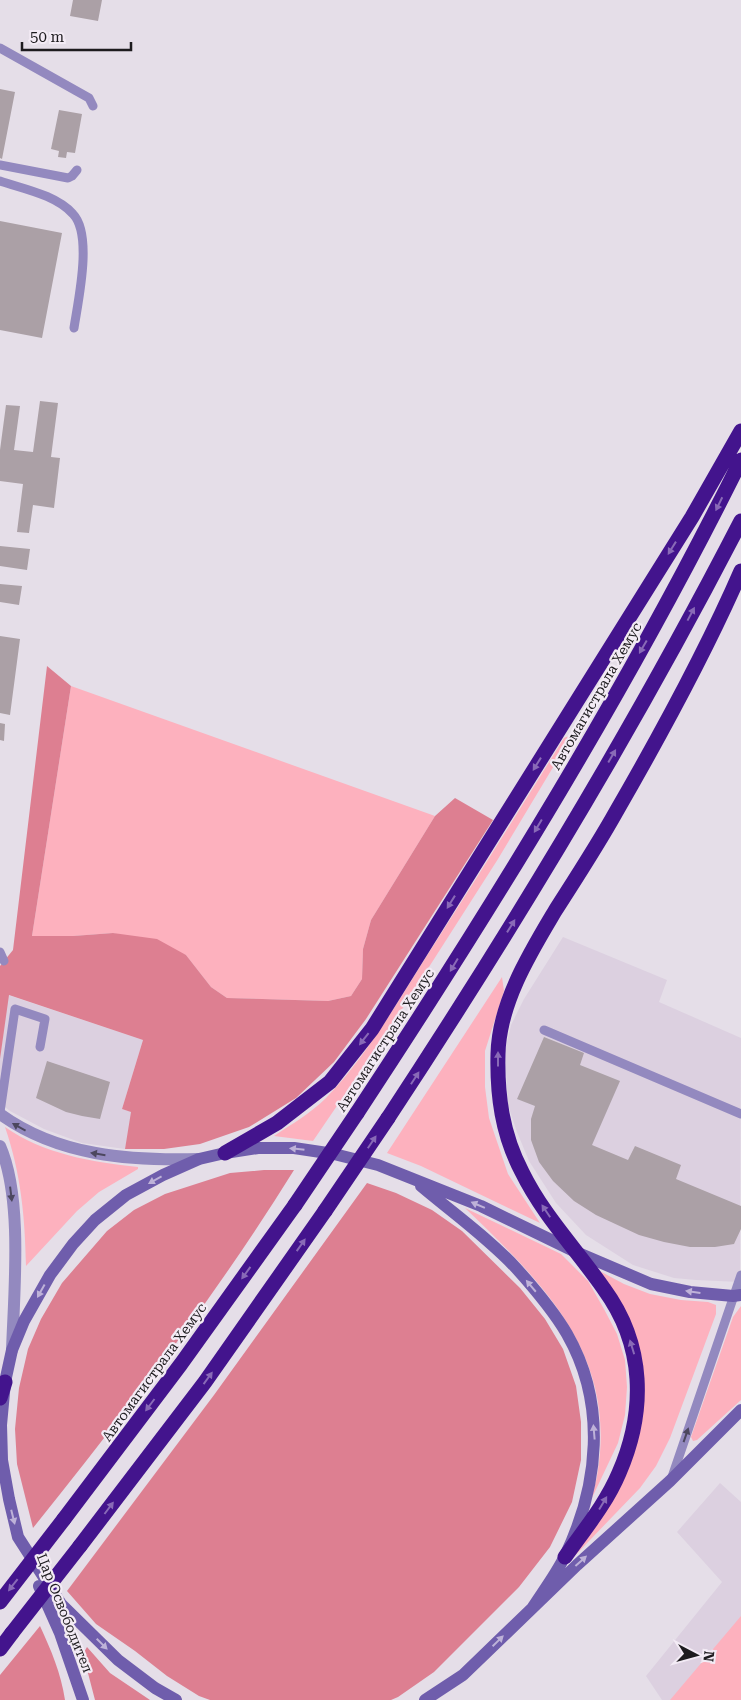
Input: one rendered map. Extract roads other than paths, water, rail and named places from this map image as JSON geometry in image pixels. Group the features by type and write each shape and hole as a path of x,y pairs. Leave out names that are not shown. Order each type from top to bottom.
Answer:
{"highway":[{"path":"225,1153 277,1123 330,1082 372,1029 692,517 741,431"},
{"name":"Автомагистрала Хемус","path":"0,1602 181,1364 295,1205 445,979 568,777 652,631 741,460"},
{"path":"0,1648 205,1382 388,1118 470,993 552,858 658,676 741,521"},
{"path":"565,1556 601,1507 619,1474 630,1442 636,1410 637,1380 635,1354 624,1322 606,1291 540,1203 522,1172 510,1144 499,1098 498,1050 502,1023 531,951 616,814 672,711 741,572"},
{"path":"0,1398 5,1382"}],"main road":[{"path":"176,1700 155,1688 118,1660 61,1604 18,1538 2,1460 1,1425 5,1382 12,1350 24,1321 50,1275 72,1244 95,1220 126,1196 163,1175 199,1159 225,1153 258,1148 294,1148 334,1154 378,1165 481,1206 576,1252 651,1284 690,1292 737,1296"},
{"path":"412,1178 477,1232 515,1267 544,1302 567,1334 581,1366 591,1400 595,1440 591,1476 584,1509 565,1556 533,1607"},
{"path":"439,1700 577,1565 670,1482 741,1410"},
{"name":"Цар Освободител","path":"18,1538 60,1633 83,1700"},
{"path":"425,1700 463,1675"}],"street":[{"path":"0,1113 14,1124 40,1138 87,1152 130,1159 199,1159"},
{"path":"0,1146 4,1155 11,1188 13,1214 14,1284 12,1350"}],"lane":[{"path":"0,48 89,98 93,106"},
{"path":"0,165 68,178 77,170"},
{"path":"0,181 52,199 75,215 79,224 83,262 74,328"},
{"path":"0,1113 15,1009 45,1019 40,1047"},
{"path":"544,1030 741,1114"},
{"path":"670,1482 729,1312 737,1296 741,1275"}]}
